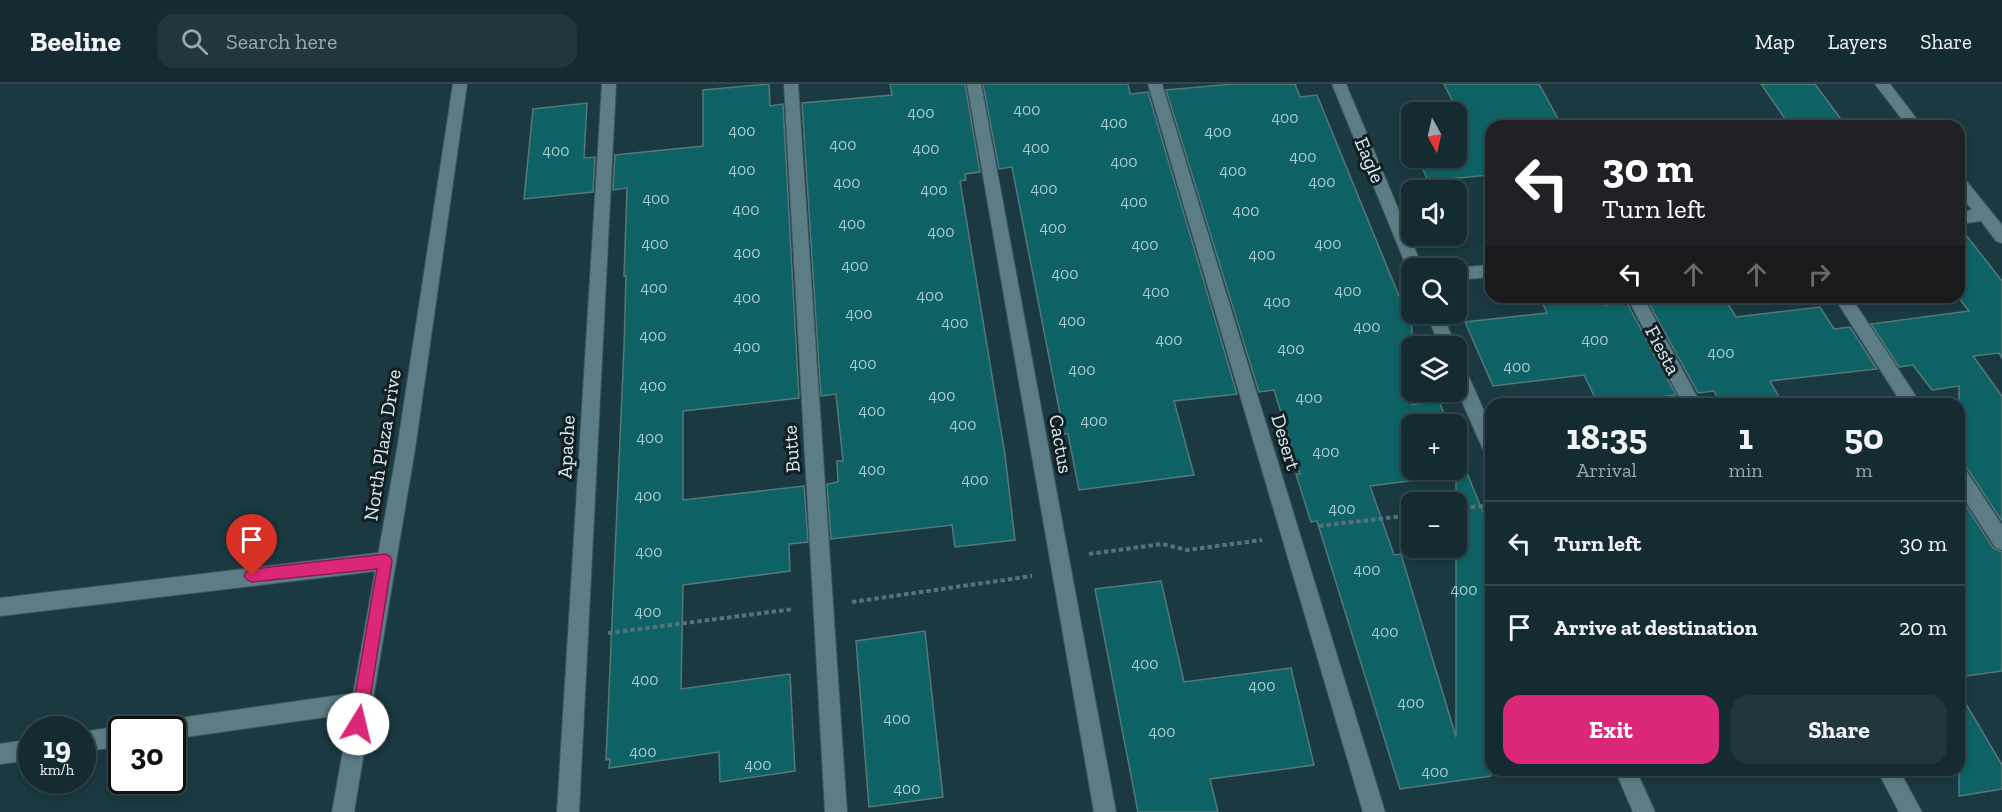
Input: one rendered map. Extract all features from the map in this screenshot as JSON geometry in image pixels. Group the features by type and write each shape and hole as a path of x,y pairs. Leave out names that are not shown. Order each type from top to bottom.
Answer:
{"street":[{"name":"North Plaza Drive","path":"343,812 406,449 460,84"},
{"name":"Apache","path":"568,812 609,84"},
{"name":"Butte","path":"791,84 836,812"},
{"name":"Cactus","path":"974,84 1105,812"},
{"name":"Desert","path":"1155,84 1374,812"},
{"name":"Eagle","path":"1339,84 1411,258"},
{"path":"1882,84 1910,120"},
{"path":"1965,190 2002,237"},
{"path":"1965,217 1984,215"},
{"path":"1467,273 1485,272"},
{"name":"Fiesta","path":"1638,303 1689,398"},
{"path":"1846,303 1908,398"},
{"path":"1467,392 1485,434"},
{"path":"1965,484 2002,541"},
{"path":"0,607 385,561"},
{"path":"186,727 362,702"},
{"path":"0,754 18,751"},
{"path":"1629,776 1644,812"},
{"path":"1891,776 1911,812"}],"path":[{"path":"1467,508 1485,506"},
{"path":"578,637 823,606 1038,575 1084,555 1162,544 1187,550 1264,540 1313,527 1401,516"}],"building":[{"path":"769,84 770,106 783,104 799,398 683,411 683,500 804,486 808,542 789,544 790,571 683,585 681,689 790,674 795,771 720,782 719,752 609,768 610,759 606,760 624,347 627,188 613,190 615,155 703,146 703,90"},
{"path":"890,84 965,84 980,172 965,174 966,180 960,181 1005,455 1015,540 955,547 952,525 831,539 827,484 838,482 837,461 843,461 836,394 821,396 802,103 892,95"},
{"path":"983,84 1128,84 1130,94 1148,92 1237,394 1174,401 1194,475 1079,490 1068,434 1064,434 1012,167 999,169"},
{"path":"1233,84 1295,84 1300,97 1317,95 1401,301 1401,324 1410,324 1412,328 1412,336 1401,336 1401,402 1412,402 1412,405 1439,402 1444,414 1401,414 1401,480 1417,480 1370,486 1394,555 1401,554 1456,737 1456,558 1467,558 1467,492 1456,492 1456,480 1467,480 1467,473 1485,517 1485,776 1491,776 1400,789 1317,521 1311,522 1296,474 1300,474 1274,390 1259,392 1166,90"},
{"path":"1444,84 1539,84 1559,120 1485,120 1485,175 1428,180 1422,168 1467,168 1467,102 1453,102"},
{"path":"1761,84 1815,84 1842,120 1786,120"},
{"path":"587,103 584,158 595,157 593,192 524,199 533,109"},
{"path":"1965,234 2002,281 2002,358 1999,353 1973,356 2002,396 2002,521 1965,467 1965,398 1959,398 1959,386 1932,390 1913,365 1899,367 1871,324 1969,311 1963,303 1965,303"},
{"path":"1543,303 1603,303 1604,305 1627,303 1676,395 1650,398 1595,398 1584,375 1493,386 1466,324 1467,322 1547,313"},
{"path":"1649,303 1728,303 1736,317 1820,307 1834,329 1850,327 1877,369 1770,381 1780,398 1718,398 1714,391 1698,393"},
{"path":"1965,504 1993,548 2002,552 2002,671 1965,676"},
{"path":"1161,581 1184,682 1291,668 1314,765 1210,779 1218,812 1138,812 1095,589"},
{"path":"925,631 943,797 869,807 856,641"},
{"path":"1965,702 2002,765 2002,789 1959,796 1959,776 1965,776"}],"route":[{"path":"252,576 385,561 358,724"}]}
